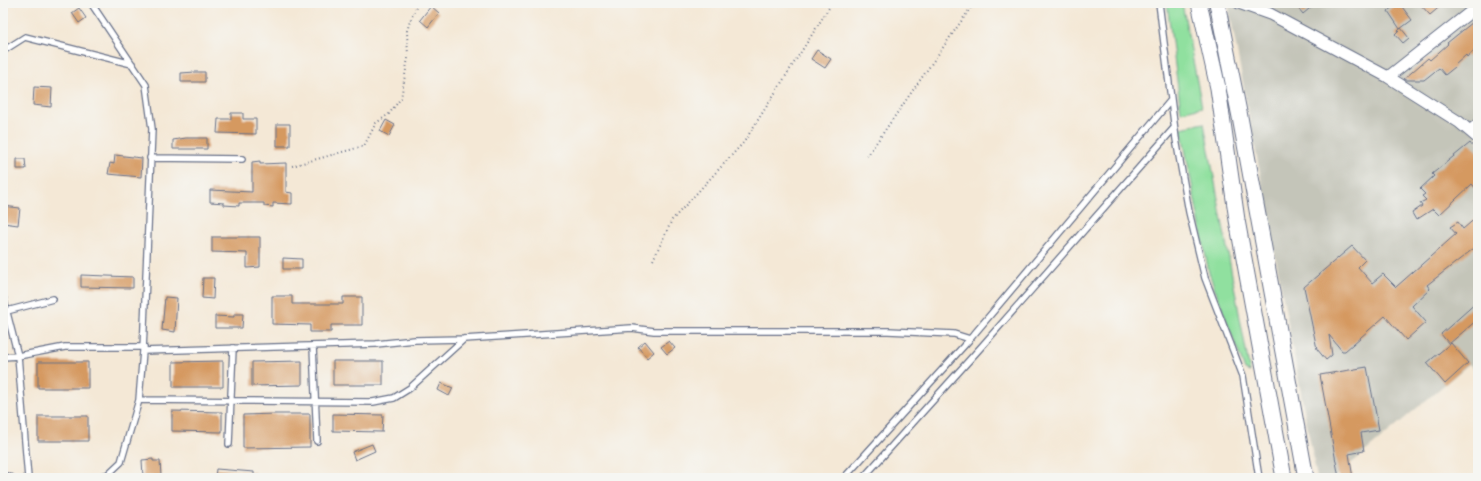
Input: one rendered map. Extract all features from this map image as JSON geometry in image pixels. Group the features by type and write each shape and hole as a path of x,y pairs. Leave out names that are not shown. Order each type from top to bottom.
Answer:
{"main road":[{"path":"1199,3 1218,88 1237,220 1284,478"},
{"path":"1217,3 1240,117 1306,478"}],"street":[{"path":"1239,3 1270,14 1388,77 1459,122 1478,138"},
{"path":"1388,77 1478,6"}],"lane":[{"path":"91,3 146,85 152,129 144,349 139,400 121,462 104,478"},
{"path":"1159,3 1174,128 1189,212 1205,278 1243,376 1259,478"},
{"path":"3,51 25,37 132,64"},
{"path":"844,478 970,339 1171,100"},
{"path":"1468,129 1478,121"},
{"path":"863,478 982,346 1174,128"},
{"path":"150,158 242,159"},
{"path":"3,298 5,312 18,356 28,478"},
{"path":"5,312 53,299"},
{"path":"3,357 18,356 65,347 144,349 376,344 415,340 464,339 632,328 654,331 888,331 954,334 970,339"},
{"path":"139,400 373,402 394,398 410,388 464,339"},
{"path":"313,346 317,441"},
{"path":"229,444 233,348"},
{"path":"3,475 12,478"}],"path":[{"path":"292,166 364,146 376,123 389,114 401,98 408,58 407,31 418,3"},
{"path":"653,260 672,220 744,142 832,3"},
{"path":"867,156 974,3"}],"shaded area":[{"path":"1228,3 1478,3 1478,373 1469,364 1334,478 1317,478"}],"green space":[{"path":"1167,3 1182,3 1202,107 1181,112"},
{"path":"1204,123 1250,372 1245,370 1209,273 1181,128"}],"building":[{"path":"1294,3 1316,3 1303,14"},
{"path":"1399,3 1412,20 1400,29 1388,11"},
{"path":"1419,3 1444,3 1430,15"},
{"path":"431,6 439,13 428,27 420,20"},
{"path":"79,8 86,18 79,23 72,13"},
{"path":"1478,18 1478,46 1467,57 1466,55 1454,66 1455,67 1445,75 1439,68 1424,80 1404,79 1428,58 1430,60 1448,44 1447,43"},
{"path":"1401,28 1409,38 1403,43 1395,34"},
{"path":"817,50 831,59 825,68 811,59"},
{"path":"205,72 205,82 181,82 181,73"},
{"path":"34,87 52,88 51,107 33,105"},
{"path":"231,113 243,113 243,119 256,119 256,134 217,133 218,119 231,119"},
{"path":"386,120 395,125 389,136 380,131"},
{"path":"277,124 290,124 290,146 277,146"},
{"path":"186,138 207,138 207,149 173,149 173,140"},
{"path":"1470,143 1478,153 1478,191 1472,184 1439,215 1433,209 1416,220 1412,213 1422,206 1420,203 1426,200 1422,196 1425,194 1420,189 1434,176 1432,174"},
{"path":"115,155 142,158 141,177 108,174 110,163 114,164"},
{"path":"17,159 25,159 26,169 17,169"},
{"path":"260,161 260,164 286,163 286,192 292,193 292,204 273,203 273,207 264,206 264,203 239,203 239,206 210,202 210,190 252,192 252,162"},
{"path":"3,206 20,208 18,225 3,223"},
{"path":"1478,216 1478,245 1427,285 1430,289 1412,306 1426,322 1406,340 1385,316 1345,351 1342,351 1329,335 1332,355 1326,360 1317,349 1304,287 1352,246 1365,260 1358,267 1372,283 1383,274 1396,287 1456,234 1450,227 1458,222 1463,229"},
{"path":"212,237 260,237 260,267 247,268 247,253 212,252"},
{"path":"283,258 302,259 302,269 283,269"},
{"path":"81,275 133,277 133,288 81,287"},
{"path":"203,278 214,278 213,299 202,298"},
{"path":"272,296 292,296 292,304 343,304 343,297 362,297 362,325 331,325 331,332 310,332 310,325 272,324"},
{"path":"165,297 177,298 175,332 162,330"},
{"path":"1478,301 1478,319 1449,344 1441,334"},
{"path":"234,314 243,314 242,328 215,328 215,316 234,317"},
{"path":"645,341 654,352 647,358 638,347"},
{"path":"669,341 675,348 667,354 661,347"},
{"path":"1451,343 1468,363 1445,384 1427,363"},
{"path":"223,361 223,387 173,387 173,362"},
{"path":"302,361 302,385 252,386 252,362"},
{"path":"333,361 383,361 383,385 333,385"},
{"path":"38,362 88,362 88,388 38,388"},
{"path":"1367,367 1379,430 1361,433 1364,451 1349,454 1353,478 1339,478 1320,375"},
{"path":"441,383 453,388 449,396 438,390"},
{"path":"172,411 222,412 222,432 172,431"},
{"path":"310,414 310,447 243,448 243,415"},
{"path":"333,414 383,415 382,432 333,431"},
{"path":"38,416 88,416 88,441 38,441"},
{"path":"372,444 375,451 355,460 352,452"},
{"path":"153,459 153,461 160,461 161,476 143,477 142,460"},
{"path":"216,469 254,472 254,478 215,478"}]}
